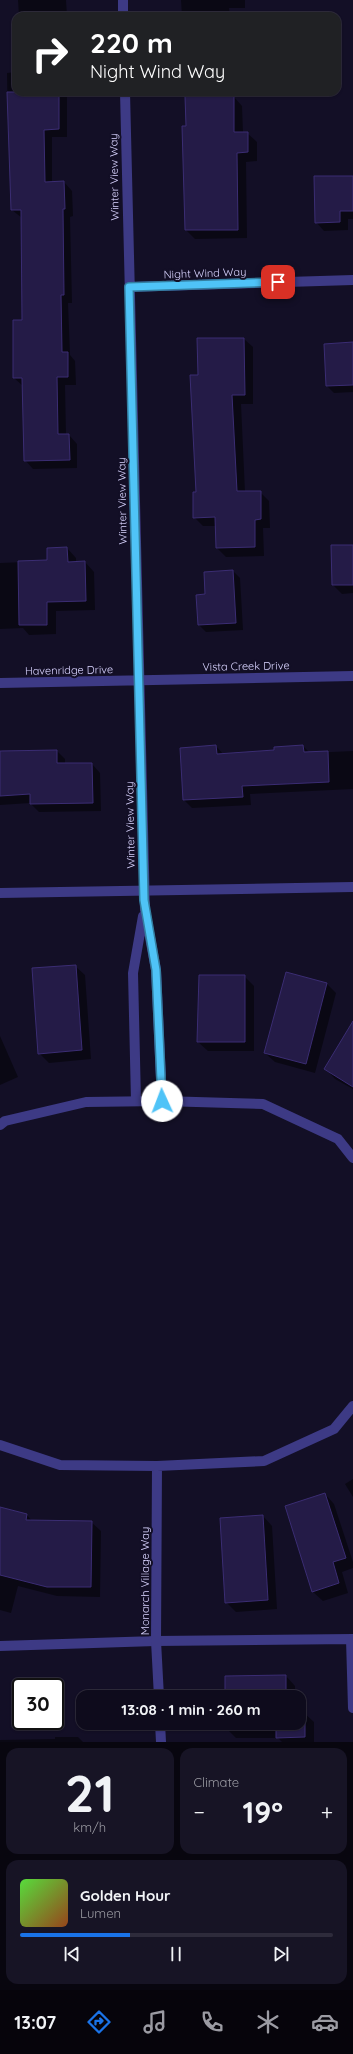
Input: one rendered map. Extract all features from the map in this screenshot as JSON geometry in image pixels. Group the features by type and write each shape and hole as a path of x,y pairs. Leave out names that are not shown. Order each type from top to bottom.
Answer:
{"street":[{"path":"122,0 123,12"},
{"name":"Winter View Way","path":"125,96 144,891 145,910 156,970 162,1101"},
{"name":"Night Wind Way","path":"129,287 353,280"},
{"name":"Vista Creek Drive","path":"139,681 353,676"},
{"name":"Havenridge Drive","path":"0,683 139,681"},
{"path":"0,893 353,887"},
{"name":"Winter View Way","path":"136,1101 133,973 145,910"},
{"path":"0,1125 5,1121 86,1102 162,1101 263,1104 338,1139 353,1158"},
{"path":"0,1445 60,1465 157,1466 264,1461 334,1429 353,1406"},
{"name":"Monarch Village Way","path":"157,1466 156,1641 159,1690"},
{"path":"0,1646 156,1641 352,1639 353,1708"},
{"path":"160,1730 161,1742"}],"building":[{"path":"7,92 12,92 12,96 59,96 59,129 44,130 45,182 64,181 64,295 61,295 62,352 68,352 68,377 57,377 58,434 69,434 70,460 24,461 22,378 13,378 13,320 22,320 21,210 11,210"},
{"path":"185,96 234,96 234,132 248,132 248,152 237,153 238,230 185,230 182,126 186,126"},
{"path":"314,176 353,176 353,211 340,211 340,222 315,223"},
{"path":"197,338 244,338 245,395 232,395 237,491 261,491 261,519 255,520 255,547 216,548 215,517 193,518 193,492 196,492 190,375 198,375"},
{"path":"353,342 353,385 326,386 324,344"},
{"path":"331,545 353,545 353,585 332,585"},
{"path":"67,547 68,562 85,561 86,601 47,602 47,625 19,625 18,561 47,560 47,548"},
{"path":"233,570 236,623 198,625 196,595 205,594 204,572"},
{"path":"216,745 217,754 274,750 274,747 303,745 304,752 328,751 329,782 242,786 243,797 183,800 180,748"},
{"path":"57,750 57,763 92,763 93,803 30,804 30,794 0,796 0,751"},
{"path":"76,965 82,1050 38,1054 32,968"},
{"path":"286,972 327,983 306,1064 264,1053"},
{"path":"199,975 245,975 245,1042 197,1042"},
{"path":"353,1021 353,1087 324,1069"},
{"path":"325,1493 346,1558 333,1562 339,1583 312,1592 285,1506"},
{"path":"0,1507 27,1514 26,1520 92,1521 91,1587 47,1587 0,1575"},
{"path":"263,1515 268,1600 225,1603 220,1518"},
{"path":"286,1675 286,1690 225,1690 225,1676"},
{"path":"276,1730 305,1730 305,1737 276,1738"}],"route":[{"path":"162,1101 156,970 144,900 129,287 278,282"}]}
